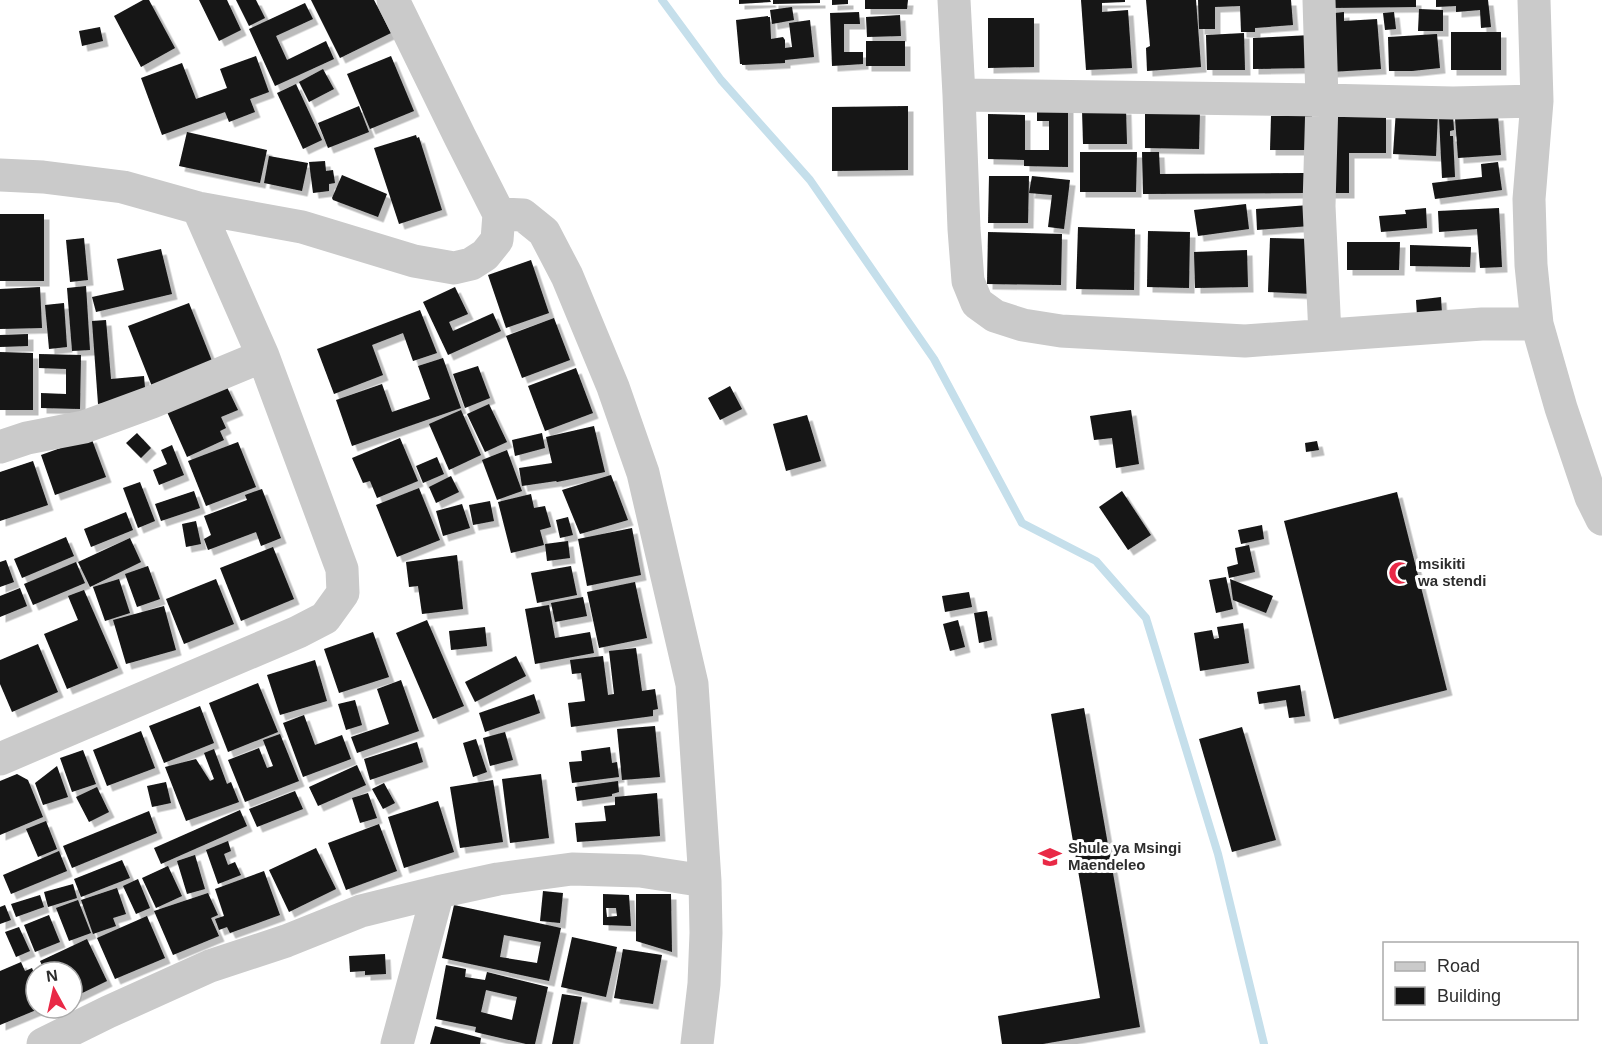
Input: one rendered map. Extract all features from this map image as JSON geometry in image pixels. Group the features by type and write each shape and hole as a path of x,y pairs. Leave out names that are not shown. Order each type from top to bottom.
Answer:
{"street":[{"path":"0,175 43,177 123,187 198,208 303,227 414,261 454,268 471,264 485,255 497,240 499,214 393,0"},
{"path":"954,0 968,281 977,303 995,316 1023,325 1061,331 1245,340 1482,324 1537,324"},
{"path":"1319,0 1322,100 1319,206 1325,335"},
{"path":"1534,0 1537,101 1529,200 1531,265 1537,324 1564,418 1591,497 1602,519"},
{"path":"959,95 1453,104 1537,101"},
{"path":"0,759 298,632 325,618 343,593 342,569 263,356 198,208"},
{"path":"499,214 523,215 544,232 567,276 613,387 643,473 692,684 705,881 706,933 704,984 697,1044"},
{"path":"0,447 27,438 84,427 152,402 263,356"},
{"path":"43,1044 210,966 286,941 361,911 438,892 498,879 572,869 640,870 705,881"},
{"path":"397,1044 438,892"}],"building":[{"path":"143,0 149,0 175,48 141,67 114,16"},
{"path":"199,0 227,0 241,30 219,41"},
{"path":"236,0 256,0 265,18 249,26"},
{"path":"311,0 374,0 391,33 340,58"},
{"path":"739,0 770,0 771,2 739,4"},
{"path":"773,0 820,0 820,3 773,4"},
{"path":"832,0 848,0 848,4 832,5"},
{"path":"865,0 908,0 907,9 865,9"},
{"path":"1081,0 1125,0 1125,2 1102,3 1102,12 1128,10 1132,68 1086,70"},
{"path":"1146,0 1196,0 1201,67 1147,71 1146,48 1150,46"},
{"path":"1198,0 1291,0 1293,25 1255,28 1255,32 1241,32 1240,6 1215,7 1215,29 1199,29"},
{"path":"1330,0 1416,0 1416,7 1330,8"},
{"path":"1436,0 1488,0 1491,27 1481,28 1480,10 1456,12 1456,6 1436,7"},
{"path":"305,3 313,19 276,36 287,60 326,41 334,59 275,86 249,29"},
{"path":"792,7 794,20 772,24 770,10"},
{"path":"1419,9 1443,10 1443,31 1418,31"},
{"path":"859,12 860,24 844,24 844,52 863,52 863,64 832,66 830,13"},
{"path":"1344,12 1344,21 1377,19 1381,69 1330,72 1326,14"},
{"path":"1394,12 1396,29 1385,30 1383,13"},
{"path":"900,15 901,36 867,37 866,17"},
{"path":"770,17 771,39 783,37 785,48 792,47 789,23 810,20 814,57 785,60 785,63 740,64 736,20"},
{"path":"988,18 1034,18 1034,67 988,68"},
{"path":"100,27 103,41 82,46 79,31"},
{"path":"1451,32 1501,32 1501,70 1451,70"},
{"path":"1244,33 1245,70 1207,70 1206,35"},
{"path":"1437,34 1440,68 1389,71 1388,37"},
{"path":"1311,35 1312,68 1253,69 1253,38"},
{"path":"866,41 905,41 905,66 866,66"},
{"path":"256,56 269,92 250,99 255,112 229,122 225,112 162,135 141,78 182,63 196,99 227,88 220,69"},
{"path":"391,56 414,111 370,129 347,74"},
{"path":"323,69 334,89 309,102 299,82"},
{"path":"296,84 322,140 303,149 277,93"},
{"path":"1037,103 1068,104 1068,167 1024,166 1024,160 988,159 988,114 1025,115 1025,150 1049,150 1049,121 1037,121"},
{"path":"359,106 369,132 328,148 318,123"},
{"path":"908,106 908,170 832,171 832,107"},
{"path":"1126,109 1127,144 1083,144 1082,110"},
{"path":"1145,109 1200,110 1199,149 1145,148"},
{"path":"1396,110 1438,112 1436,156 1393,154"},
{"path":"1386,114 1386,153 1349,153 1349,193 1327,193 1327,115"},
{"path":"1453,115 1454,130 1450,131 1450,136 1453,136 1455,177 1442,178 1439,117"},
{"path":"1498,115 1501,155 1458,158 1455,118"},
{"path":"1271,116 1312,116 1311,150 1270,150"},
{"path":"187,132 267,150 260,183 179,166"},
{"path":"416,135 417,138 419,137 442,210 399,224 374,148"},
{"path":"1080,152 1137,152 1136,192 1080,192"},
{"path":"1142,152 1159,152 1160,174 1306,173 1306,193 1143,194"},
{"path":"269,156 308,163 302,191 264,183"},
{"path":"325,161 326,171 333,170 335,183 329,184 329,191 313,193 309,162"},
{"path":"1498,162 1502,190 1435,199 1432,183 1482,177 1481,164"},
{"path":"342,175 387,194 378,217 333,200"},
{"path":"989,176 1029,176 1028,223 988,223"},
{"path":"1032,176 1070,180 1064,229 1048,227 1052,195 1029,193"},
{"path":"1246,204 1249,229 1198,236 1194,210"},
{"path":"1309,205 1310,226 1257,230 1256,209"},
{"path":"1426,208 1427,228 1381,232 1379,216 1406,214 1405,210"},
{"path":"1499,208 1502,267 1480,268 1477,229 1439,232 1438,211"},
{"path":"0,214 44,214 44,281 0,281"},
{"path":"1078,227 1135,229 1134,290 1076,289"},
{"path":"1148,231 1190,232 1189,288 1147,287"},
{"path":"988,232 1062,234 1061,285 987,284"},
{"path":"84,238 88,280 70,282 66,240"},
{"path":"1270,238 1315,239 1313,294 1268,292"},
{"path":"1347,242 1400,242 1399,270 1347,270"},
{"path":"1410,245 1471,247 1470,267 1410,266"},
{"path":"161,249 172,294 96,312 92,297 124,290 117,259"},
{"path":"1247,250 1248,287 1195,288 1194,252"},
{"path":"531,260 549,313 506,328 488,275"},
{"path":"86,286 90,350 72,351 67,288"},
{"path":"40,287 42,328 0,329 0,289"},
{"path":"455,287 468,314 449,322 453,331 493,313 501,331 448,355 423,302"},
{"path":"1441,297 1442,314 1417,316 1416,300"},
{"path":"64,303 67,347 49,349 45,305"},
{"path":"189,303 214,366 153,389 128,326"},
{"path":"420,310 437,353 413,361 403,333 372,345 383,375 334,394 317,349"},
{"path":"554,318 570,360 522,378 506,336"},
{"path":"106,320 111,379 144,376 146,400 98,404 92,321"},
{"path":"28,334 28,346 0,347 0,335"},
{"path":"0,352 33,353 33,410 0,410"},
{"path":"39,354 81,355 80,409 41,408 41,393 66,394 66,369 39,368"},
{"path":"443,358 461,408 352,446 336,400 382,384 392,412 430,399 418,366"},
{"path":"478,366 490,398 465,408 453,374"},
{"path":"576,368 593,413 545,431 528,386"},
{"path":"226,385 238,410 221,417 226,428 220,431 224,440 187,457 164,405"},
{"path":"730,386 742,409 720,420 708,398"},
{"path":"489,404 507,442 485,452 467,414"},
{"path":"461,410 481,455 449,470 429,424"},
{"path":"1131,410 1139,464 1116,468 1112,438 1094,440 1090,416"},
{"path":"807,415 821,461 786,471 773,424"},
{"path":"594,426 605,472 557,482 522,486 519,468 552,463 546,437"},
{"path":"137,433 151,448 141,458 126,443"},
{"path":"542,433 545,448 515,456 512,440"},
{"path":"91,437 106,477 55,495 41,455"},
{"path":"400,438 418,481 377,498 370,481 363,483 352,458"},
{"path":"1317,441 1319,450 1306,452 1305,443"},
{"path":"238,442 256,487 206,506 188,461"},
{"path":"172,445 184,475 159,485 153,470 167,464 161,450"},
{"path":"507,450 522,491 497,500 482,460"},
{"path":"437,457 444,474 423,483 416,466"},
{"path":"33,461 48,505 0,521 0,472"},
{"path":"611,475 628,520 580,534 562,490"},
{"path":"451,476 459,492 436,503 429,487"},
{"path":"140,482 155,521 138,528 123,488"},
{"path":"419,488 440,540 397,557 376,505"},
{"path":"262,489 281,538 261,546 256,532 208,550 204,539 211,535 204,516 247,500 245,495"},
{"path":"194,491 200,508 161,521 155,504"},
{"path":"1122,491 1151,535 1128,550 1099,507"},
{"path":"1397,492 1447,690 1334,719 1284,521"},
{"path":"531,494 534,508 545,506 551,527 540,530 544,545 511,553 498,502"},
{"path":"490,501 494,521 473,525 469,505"},
{"path":"462,504 470,528 443,536 436,511"},
{"path":"126,512 133,530 91,547 84,529"},
{"path":"568,517 573,535 560,538 556,520"},
{"path":"196,521 201,544 186,547 182,524"},
{"path":"1262,525 1264,539 1241,544 1238,530"},
{"path":"632,528 641,575 587,586 578,539"},
{"path":"66,537 74,556 22,578 14,559"},
{"path":"130,538 141,562 90,587 78,562"},
{"path":"568,541 570,558 547,561 545,544"},
{"path":"1249,545 1255,572 1229,578 1227,567 1238,564 1235,548"},
{"path":"273,547 294,599 241,621 220,568"},
{"path":"457,555 463,609 422,614 418,586 409,587 406,562"},
{"path":"6,560 14,582 0,587 0,562"},
{"path":"76,562 85,583 33,605 24,584"},
{"path":"148,566 160,599 137,607 125,574"},
{"path":"571,566 577,595 537,603 531,573"},
{"path":"1226,577 1233,609 1216,613 1209,580"},
{"path":"119,579 130,613 105,621 93,587"},
{"path":"216,579 234,624 184,644 166,599"},
{"path":"1230,579 1273,596 1266,613 1233,600"},
{"path":"635,582 647,638 599,648 587,592"},
{"path":"20,588 27,606 0,617 0,596"},
{"path":"84,590 118,668 67,689 44,634 78,620 68,596"},
{"path":"969,592 972,607 945,612 942,596"},
{"path":"583,597 587,616 555,622 551,603"},
{"path":"549,605 555,638 590,632 594,653 535,664 525,609"},
{"path":"164,606 176,650 126,664 113,620"},
{"path":"987,611 992,640 979,643 974,613"},
{"path":"427,620 464,706 433,719 396,633"},
{"path":"958,620 965,647 950,651 943,624"},
{"path":"1243,623 1249,663 1200,671 1194,633 1212,630 1214,639 1219,638 1217,627"},
{"path":"485,627 487,646 451,650 449,631"},
{"path":"373,632 389,677 339,693 324,649"},
{"path":"38,644 58,692 12,712 0,684 0,660"},
{"path":"636,648 642,691 655,689 658,709 653,710 653,716 571,727 568,703 585,701 581,673 572,674 570,660 603,656 608,695 614,694 609,651"},
{"path":"516,656 526,676 475,702 465,682"},
{"path":"315,660 327,701 280,715 267,675"},
{"path":"401,680 419,731 357,753 351,737 389,724 377,689"},
{"path":"258,683 278,732 228,752 209,703"},
{"path":"1300,685 1305,716 1289,718 1286,700 1259,704 1257,692"},
{"path":"534,694 540,713 485,732 479,713"},
{"path":"355,700 362,725 346,730 338,704"},
{"path":"200,706 214,743 164,763 149,726"},
{"path":"1084,708 1140,1027 1043,1044 1002,1044 998,1016 1100,998 1051,714"},
{"path":"304,715 315,745 342,735 351,759 303,777 283,723"},
{"path":"655,726 660,777 622,780 617,729"},
{"path":"1242,727 1276,840 1232,852 1199,739"},
{"path":"141,731 155,768 107,786 93,750"},
{"path":"505,732 513,760 490,766 483,738"},
{"path":"280,734 299,781 245,802 228,760 259,748 267,768 273,766 263,740"},
{"path":"476,739 487,772 473,777 463,743"},
{"path":"417,742 423,762 370,780 364,759"},
{"path":"610,747 612,763 617,762 619,777 572,783 569,762 582,761 581,751"},
{"path":"214,749 227,784 231,782 239,802 186,821 165,767 196,759 210,781 214,779 204,753"},
{"path":"83,750 96,784 72,792 60,758"},
{"path":"357,765 366,785 318,806 309,787"},
{"path":"57,766 68,797 43,805 35,783"},
{"path":"17,774 28,780 43,817 0,835 0,781"},
{"path":"541,774 549,838 510,843 502,779"},
{"path":"493,780 503,842 460,848 450,787"},
{"path":"618,781 619,792 612,796 577,801 575,787"},
{"path":"166,782 171,803 152,807 147,786"},
{"path":"384,783 395,803 383,809 372,789"},
{"path":"97,787 109,812 89,822 76,797"},
{"path":"295,791 303,809 257,827 249,809"},
{"path":"368,793 377,818 360,823 352,798"},
{"path":"657,793 660,836 577,842 575,823 606,821 604,806 615,805 615,797"},
{"path":"438,801 454,852 404,868 388,817"},
{"path":"240,810 247,826 161,864 154,848"},
{"path":"149,811 157,833 72,868 63,846"},
{"path":"46,821 57,849 38,857 26,829"},
{"path":"379,824 397,871 346,890 328,843"},
{"path":"228,841 231,851 224,854 228,865 235,862 241,875 218,884 206,850"},
{"path":"316,848 336,889 289,912 269,870"},
{"path":"59,851 67,871 11,894 3,875"},
{"path":"195,855 205,889 187,894 177,861"},
{"path":"122,860 130,878 81,897 74,879"},
{"path":"168,866 182,896 156,908 142,878"},
{"path":"264,871 280,915 230,933 227,927 219,930 215,919 224,916 215,889"},
{"path":"138,879 150,908 136,914 123,886"},
{"path":"73,884 77,898 48,907 44,892"},
{"path":"117,888 126,914 113,918 116,926 93,934 81,900"},
{"path":"543,891 563,893 560,923 540,921"},
{"path":"208,893 218,915 211,918 219,936 173,955 154,911"},
{"path":"603,894 629,895 631,926 603,925","holes":["606,908 616,908 617,916 607,917"]},
{"path":"636,894 671,894 672,952 636,941"},
{"path":"40,895 44,907 16,917 11,904"},
{"path":"78,900 91,933 69,941 56,908"},
{"path":"5,905 11,920 0,924 0,907"},
{"path":"454,905 561,928 549,981 442,958","holes":["504,935 541,942 537,963 500,957"]},
{"path":"49,915 60,942 35,952 24,925"},
{"path":"147,916 165,958 115,979 97,938"},
{"path":"19,927 30,951 16,957 5,932"},
{"path":"572,937 617,947 606,997 561,987"},
{"path":"87,939 107,981 84,992 84,960 42,960"},
{"path":"623,949 662,955 653,1004 614,998"},
{"path":"385,954 386,974 365,975 365,971 350,972 349,956"},
{"path":"21,962 24,969 24,1015 0,1025 0,971"},
{"path":"446,965 466,969 465,977 485,980 487,972 548,987 535,1044 475,1032 476,1027 436,1019","holes":["486,990 517,997 512,1020 481,1012"]},
{"path":"562,994 582,997 573,1044 552,1044"},
{"path":"435,1026 481,1038 480,1044 430,1044"}],"waterway":[{"path":"662,0 721,80 810,180 934,359 1022,523 1096,561 1146,618 1218,854 1264,1044"}],"place":[{"name":"msikiti wa stendi","path":"1400,573"},
{"name":"Shule ya Msingi Maendeleo","path":"1050,857"}]}
